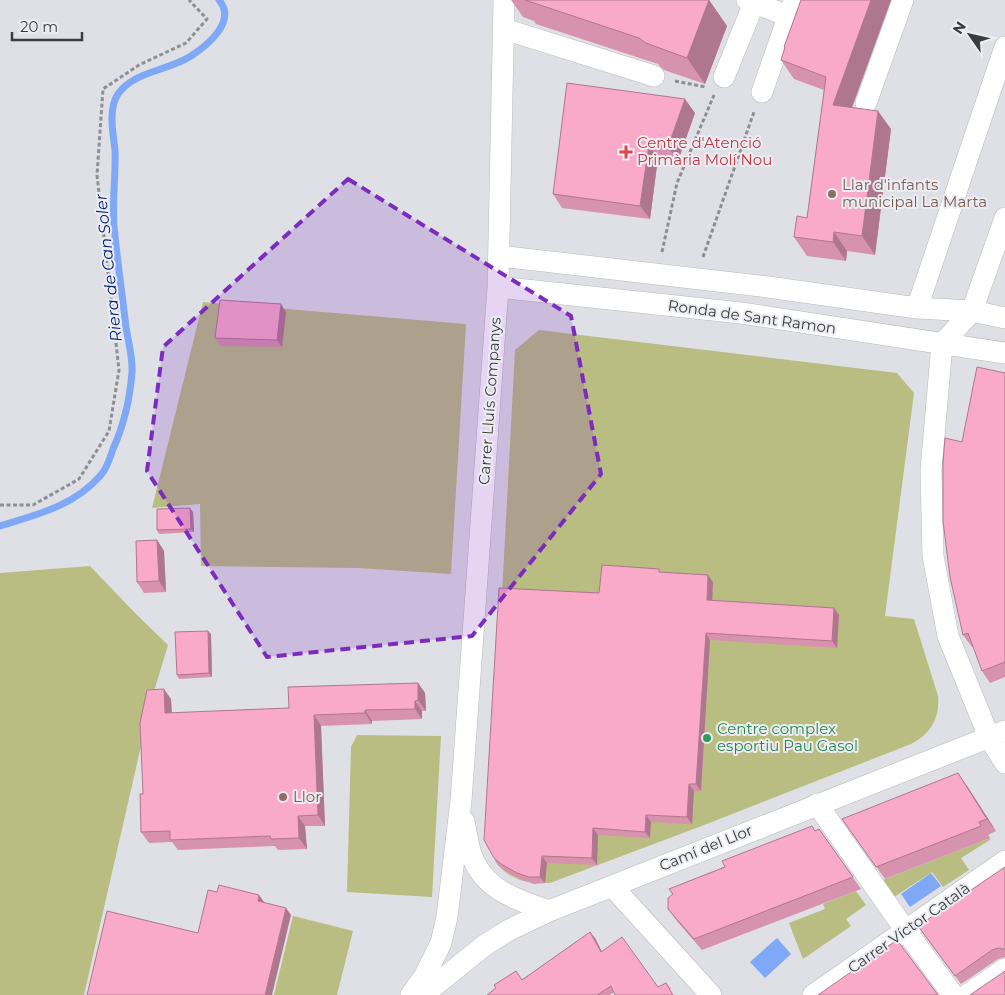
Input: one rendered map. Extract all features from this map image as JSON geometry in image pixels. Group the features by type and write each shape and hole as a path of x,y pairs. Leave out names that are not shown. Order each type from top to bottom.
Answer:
{"street":[{"name":"Carrer Lluís Companys","path":"411,995 424,977 441,943 447,917 461,801 498,287 504,0"},
{"path":"866,102 904,0"},
{"path":"720,83 751,1 791,8 759,98"},
{"path":"504,29 654,76"},
{"path":"942,344 917,308 1005,47"},
{"path":"1005,218 972,311 942,344 931,470 933,556 948,636 997,734 1005,763"},
{"name":"Ronda de Sant Ramon","path":"499,256 768,287 917,308 972,311 1005,318"},
{"name":"Ronda de Sant Ramon","path":"498,287 741,313 1005,353"},
{"name":"Camí del Llor","path":"422,995 485,945 509,930 549,911 997,734"},
{"name":"Carrer Lluís Companys","path":"461,801 469,847 480,872 488,882 503,893 549,911"},
{"path":"817,804 953,995"},
{"name":"Carrer Víctor Català","path":"813,995 1005,861"},
{"path":"612,886 711,995"},
{"path":"967,995 1005,968"}],"path":[{"path":"0,506 33,505 79,479 109,431 119,370 97,175 104,89 139,65 186,43 208,19 189,0"},
{"path":"654,76 720,83 677,183 657,274"},
{"path":"696,279 759,98"}],"highlighted area":[{"path":"348,179 571,316 601,474 472,636 267,657 147,471 163,347"}],"green space":[{"path":"203,302 466,324 451,574 358,568 201,566 200,504 152,508"},
{"path":"539,330 897,373 914,393 885,616 914,619 938,696 936,718 924,735 911,744 550,883 534,883 519,880 506,873 500,867 495,861 502,595 515,350"},
{"path":"90,566 168,645 152,698 84,995 0,995 0,573"},
{"path":"357,735 441,736 432,897 347,892 351,747"},
{"path":"990,838 990,840 961,858 969,870 943,887 932,872 894,897 883,880"},
{"path":"856,891 866,905 846,919 851,926 803,959 789,923 825,909 823,904"},
{"path":"293,916 353,931 337,995 274,995"}],"water":[{"path":"931,873 941,886 910,907 901,894"},
{"path":"777,938 791,954 765,978 750,962"}],"building":[{"path":"525,0 709,0 687,58 646,43 639,38"},
{"path":"801,0 871,0 833,105 878,111 862,236 834,232 833,242 794,237 797,216 807,218 826,77 781,60"},
{"name":"Centre d'Atenció Primària Molí Nou","path":"567,83 685,99 668,147 649,145 640,206 553,194"},
{"path":"220,300 281,304 277,340 215,338"},
{"path":"977,367 1005,373 1005,662 982,671 968,633 963,635 950,577 943,521 945,438 962,442"},
{"path":"190,508 191,529 157,530 157,509"},
{"path":"157,540 159,581 137,582 136,541"},
{"path":"602,565 659,569 659,572 708,575 707,600 834,608 832,641 706,633 696,784 689,784 687,817 646,815 645,832 593,828 592,858 542,856 540,877 529,877 501,864 494,858 484,840 499,588 599,593"},
{"path":"208,631 209,673 177,675 175,632"},
{"path":"418,683 418,700 415,701 415,709 365,710 365,713 314,715 318,815 298,816 299,838 271,839 270,836 170,840 170,831 141,832 140,794 143,794 140,723 147,690 164,689 165,713 289,708 288,687"},
{"path":"958,773 987,819 979,822 981,826 876,867 842,819"},
{"path":"812,826 815,831 819,829 853,877 694,939 668,909 668,898 673,894 669,889 725,867 722,861"},
{"path":"1005,867 1005,950 998,948 992,950 955,976 918,926"},
{"path":"219,885 259,895 258,901 286,908 265,995 87,995 107,911 198,933 208,890 217,892"},
{"path":"590,932 601,952 622,937 658,987 666,983 673,995 615,995 611,986 597,995 487,995 496,988 494,985 516,971 522,980"},
{"path":"897,940 938,995 818,995"},
{"path":"1005,971 1005,995 970,995"}],"waterway":[{"name":"Riera de Can Soler","path":"0,526 41,513 66,502 90,486 108,463 126,411 132,372 114,226 115,150 112,121 113,107 118,94 133,80 182,61 205,46 212,39 223,24 225,16 224,8 219,0"}],"place":[{"name":"Centre d'Atenció Primària Molí Nou","path":"626,152"},
{"name":"Llar d'infants municipal La Marta","path":"832,194"},
{"name":"Centre complex esportiu Pau Gasol","path":"707,738"},
{"name":"Llor","path":"283,797"}]}
